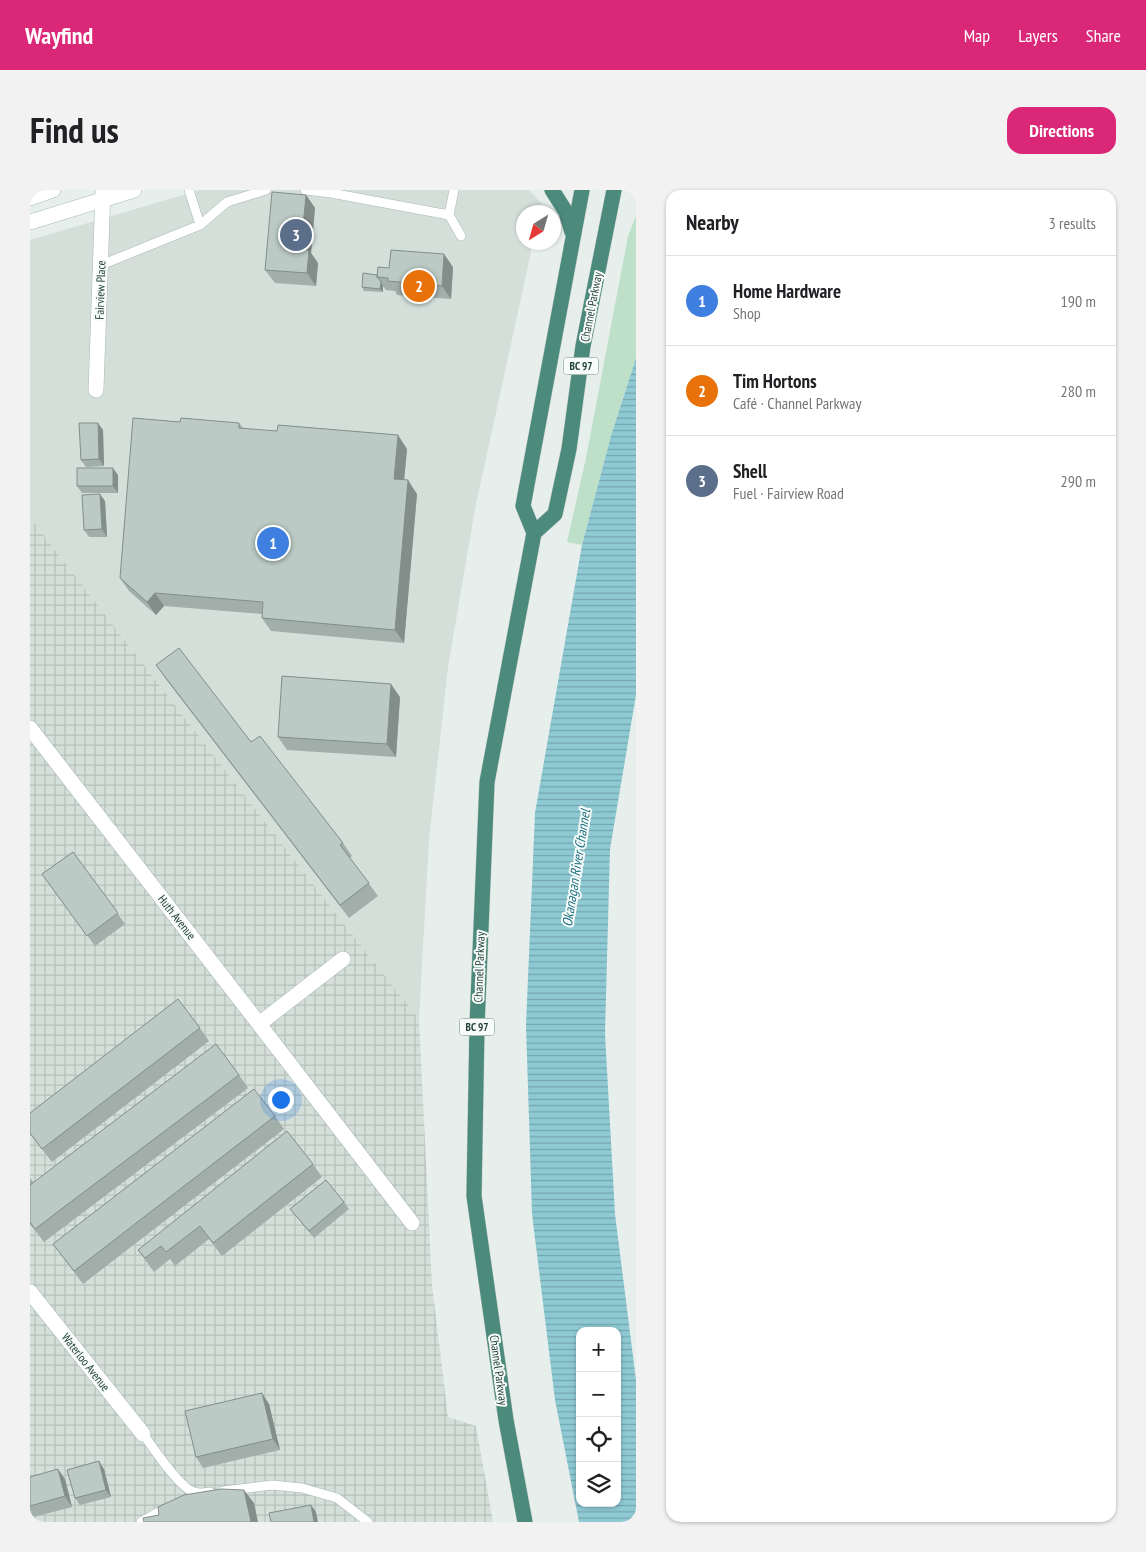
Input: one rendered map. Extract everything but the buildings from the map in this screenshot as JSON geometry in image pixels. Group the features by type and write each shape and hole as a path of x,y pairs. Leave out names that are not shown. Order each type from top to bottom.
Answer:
{"highway":[{"path":"552,190 566,212 573,234"},
{"name":"BC 97","path":"534,533 523,506 582,190"},
{"name":"Channel Parkway","path":"525,1522 506,1420 474,1196 477,1026 487,782 534,533 556,514 569,449 585,337 614,190"}],"street":[{"path":"30,198 54,190"},
{"path":"30,222 103,195 134,190"},
{"name":"Fairview Place","path":"96,390 103,195"},
{"name":"Huth Avenue","path":"30,728 412,1224"},
{"path":"259,1024 343,959"},
{"name":"Waterloo Avenue","path":"30,1292 143,1434"}],"lane":[{"path":"189,190 200,225"},
{"path":"101,265 200,225 228,202 266,190"},
{"path":"304,190 331,193 449,215"},
{"path":"454,190 449,215 461,236"},
{"path":"143,1434 179,1482 186,1497"},
{"path":"140,1522 186,1497 203,1493 272,1485 302,1488 336,1498 368,1522"}],"shaded area":[{"path":"200,190 529,190 541,203 541,205 516,205 516,250 531,250 475,509 448,667 429,840 419,1019 35,524 30,528 30,240"},
{"path":"35,524 419,1019 432,1285 448,1417 476,1426 493,1522 30,1522 30,528"}],"green space":[{"path":"636,216 636,358 611,436 582,545 567,542 586,458 628,236"}],"water":[{"name":"Okanagan River Channel","path":"636,358 636,695 610,849 605,1034 615,1214 636,1380 636,1522 579,1522 576,1507 621,1507 621,1327 576,1327 576,1507 555,1400 532,1214 526,1025 535,813 582,545 611,436"}],"place":[{"name":"Shell","path":"296,235"},
{"name":"Tim Hortons","path":"419,286"},
{"name":"Home Hardware","path":"273,543"}]}
